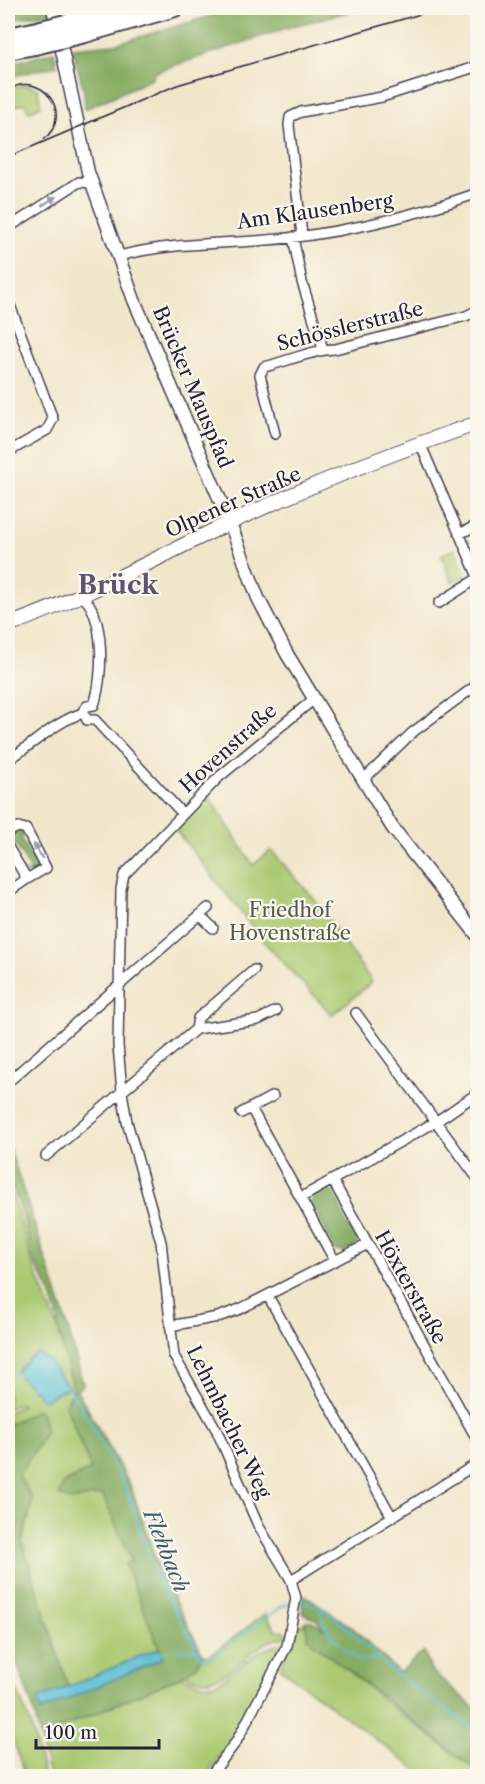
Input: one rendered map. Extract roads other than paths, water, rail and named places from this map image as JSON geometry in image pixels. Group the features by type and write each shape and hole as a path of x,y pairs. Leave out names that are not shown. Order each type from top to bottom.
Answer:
{"highway":[{"path":"83,26 125,8"},
{"path":"8,51 34,38 175,8"},
{"path":"8,36 34,38"}],"main road":[{"name":"Brücker Mauspfad","path":"53,8 82,152 92,183 134,300 230,523 263,609 314,699 400,838 477,936"},
{"name":"Olpener Straße","path":"8,625 82,596 230,523 420,444 477,423"}],"street":[{"path":"322,349 302,282 290,117 293,114 382,97 477,66"},
{"path":"8,228 80,182 92,183"},
{"name":"Am Klausenberg","path":"119,256 186,244 297,236 415,215 477,193"},
{"path":"8,300 53,419 47,430 8,452"},
{"name":"Schösslerstraße","path":"275,434 261,369 322,349 335,349 466,316 477,310"},
{"path":"420,444 477,578 439,603"},
{"path":"459,534 477,525"},
{"path":"82,596 88,602 92,614 102,661 99,690 94,705"},
{"path":"364,779 413,732 477,684"},
{"name":"Hovenstraße","path":"83,713 87,720 96,720 183,813 225,772 314,699"},
{"path":"8,760 34,745 40,735 83,713 87,706 94,705"},
{"path":"94,705 100,713 96,720"},
{"name":"Lehmbacher Weg","path":"183,813 124,875 118,1045 122,1092 127,1122 161,1242 170,1326 177,1363 216,1430 258,1525 291,1580 296,1602 287,1646 236,1742 210,1776"},
{"path":"8,832 18,826 26,829 46,864 44,872 27,879 8,892"},
{"path":"8,847 27,879"},
{"path":"9,1081 204,911 213,928"},
{"path":"196,1029 198,1018 254,970"},
{"path":"46,1156 196,1029 258,1020 276,1011"},
{"path":"356,1013 437,1121 477,1179"},
{"path":"302,1197 437,1121 477,1093"},
{"path":"241,1113 273,1096"},
{"path":"251,1108 293,1188 302,1197 335,1261"},
{"name":"Höxterstraße","path":"333,1181 366,1245 477,1441"},
{"path":"170,1326 218,1317 268,1296 366,1245"},
{"path":"268,1296 392,1517"},
{"path":"291,1580 477,1463"}],"water":[{"path":"38,1353 48,1360 71,1390 65,1389 44,1400 19,1376 17,1372 30,1357"},
{"path":"159,1648 163,1658 41,1711 37,1700"}],"waterway":[{"name":"Flehbach","path":"8,1369 13,1374 20,1374"},
{"name":"Flehbach","path":"68,1389 79,1403 124,1484 159,1582 203,1659 209,1660 281,1607 292,1602"},
{"name":"Flehbach","path":"298,1601 310,1603 337,1619 399,1676 478,1731"},
{"name":"Flehbach","path":"321,1610 329,1632 348,1651 361,1661 378,1658"},
{"path":"176,1651 197,1649"},
{"path":"161,1653 168,1652"}],"tram line":[{"path":"8,157 177,85 441,8"},
{"path":"8,90 20,85 32,85 50,97 55,107 56,118 53,129 44,139"}],"district":[{"name":"Brück","path":"118,585"}],"park label":[{"name":"Friedhof Hovenstraße","path":"290,922"}]}
